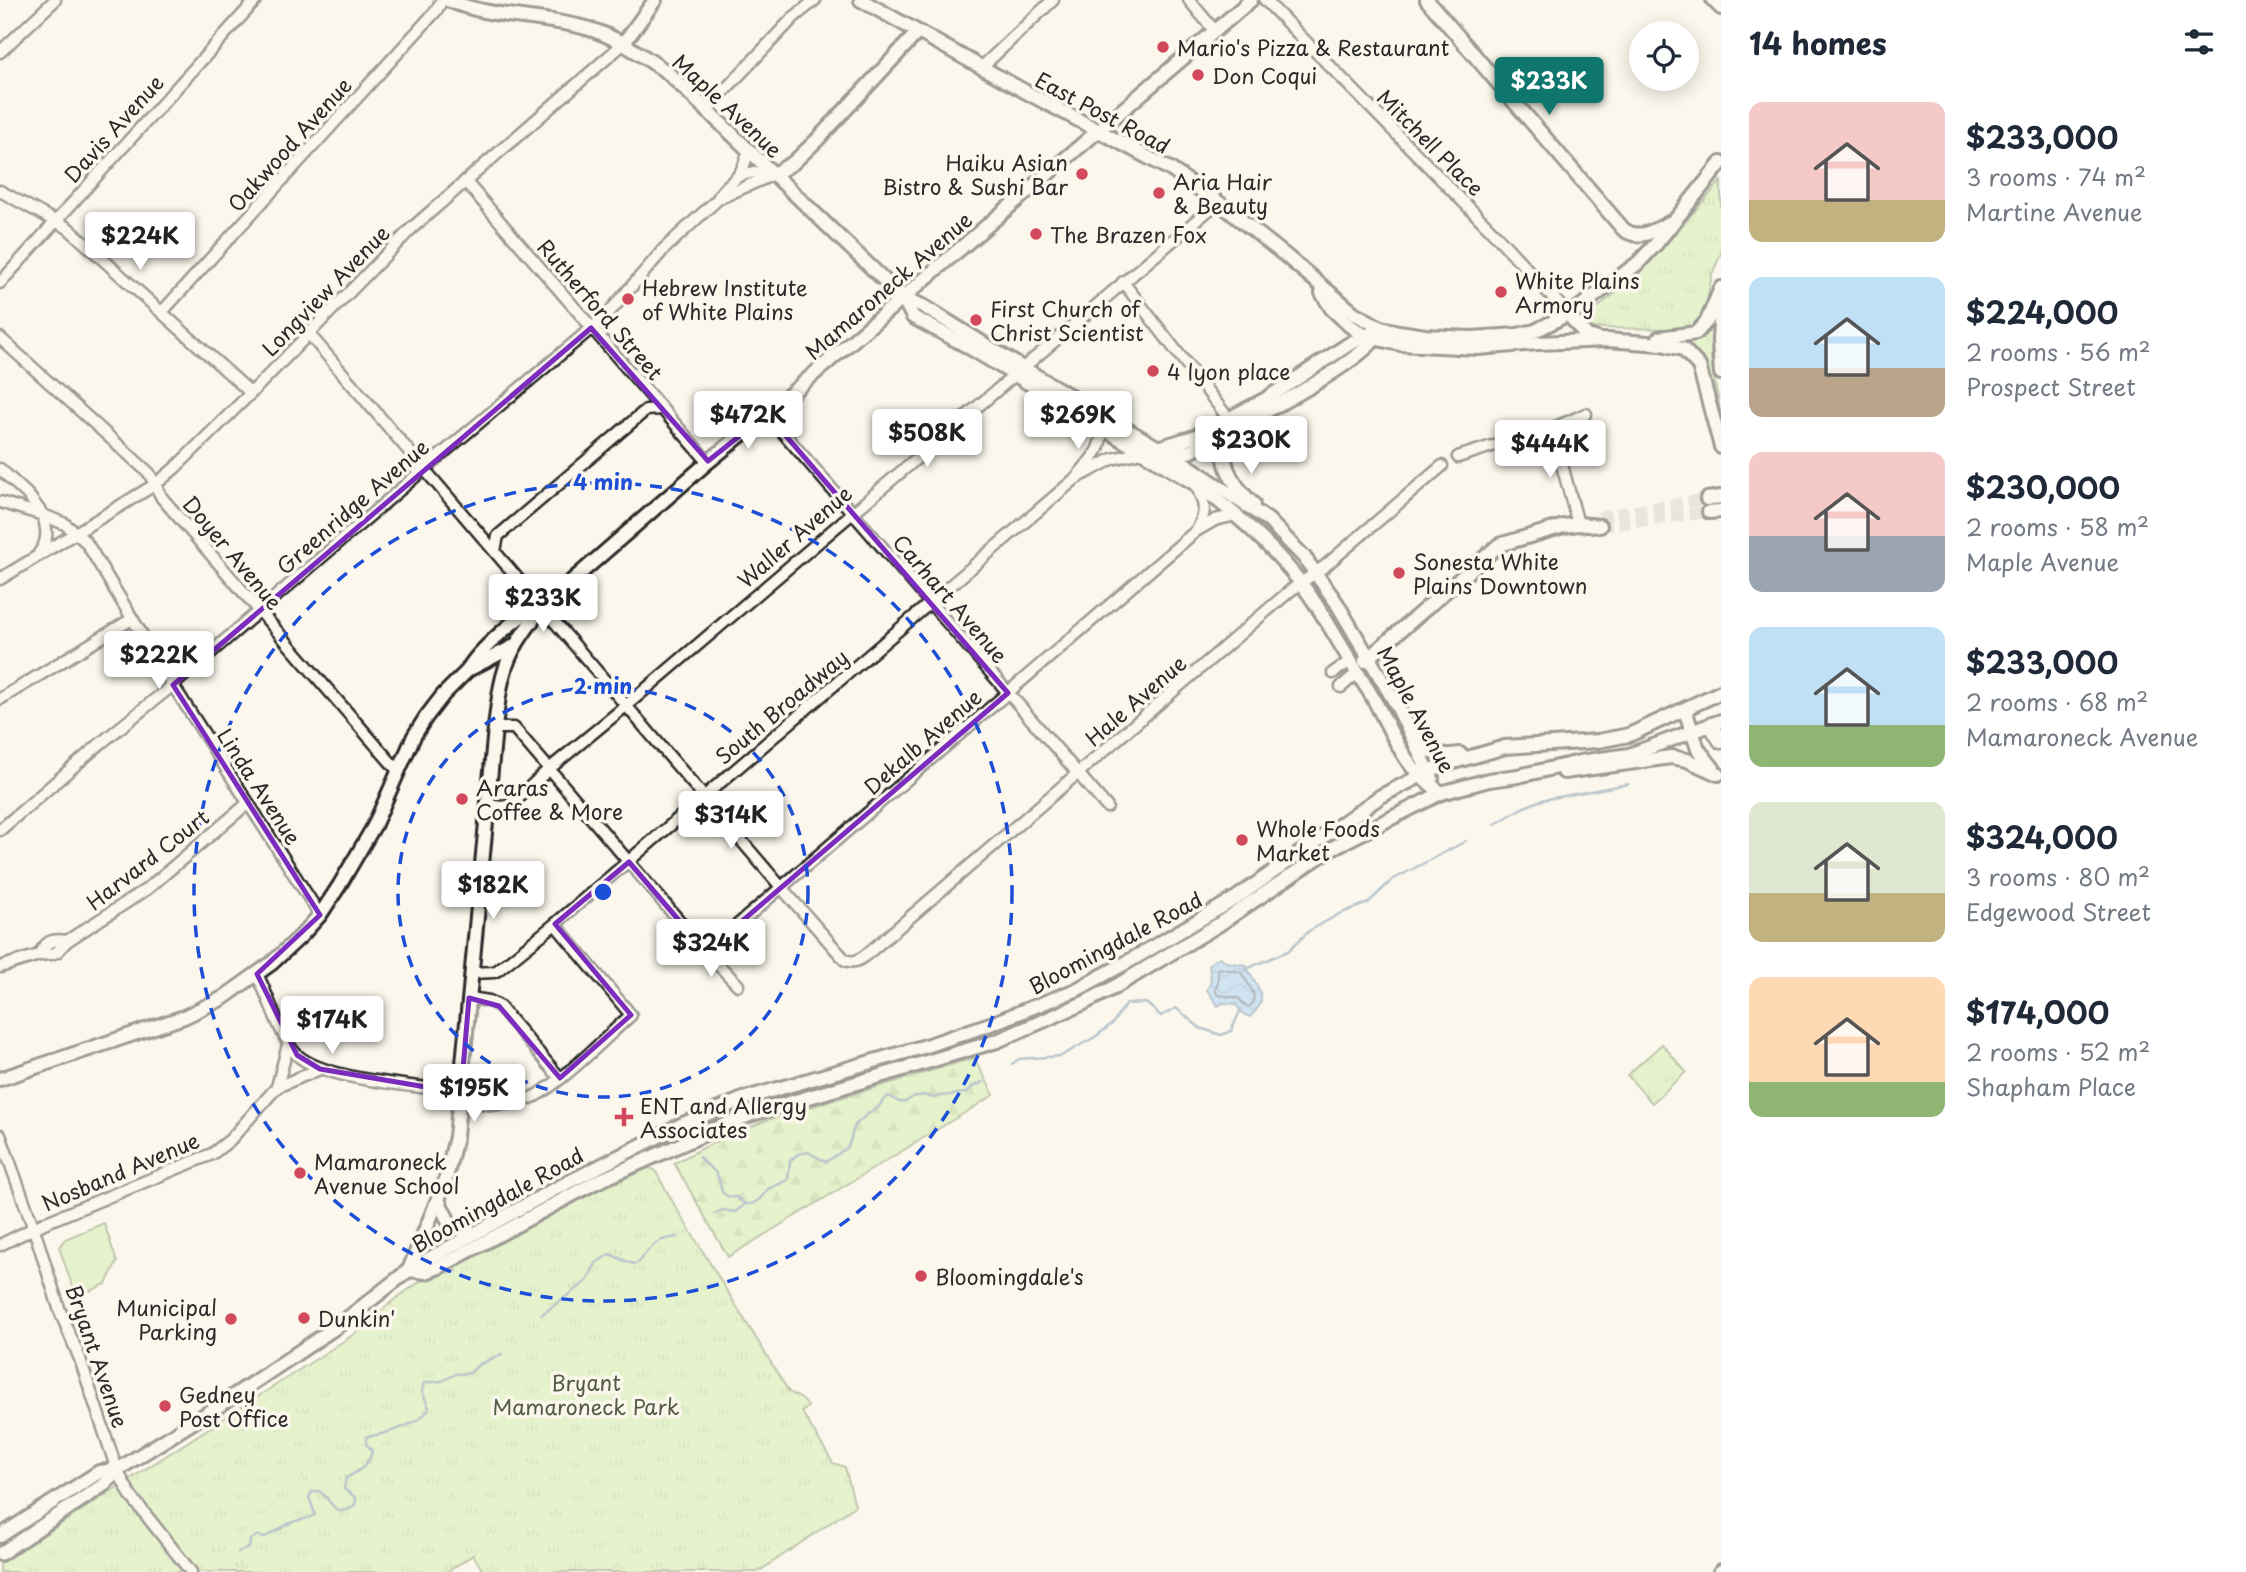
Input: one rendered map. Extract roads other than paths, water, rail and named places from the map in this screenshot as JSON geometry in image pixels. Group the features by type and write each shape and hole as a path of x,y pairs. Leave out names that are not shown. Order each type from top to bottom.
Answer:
{"highway":[{"path":"1716,723 1721,741"}],"main road":[{"name":"Maple Avenue","path":"448,0 500,16 585,27 623,44 667,72 903,298 913,317 1158,448 1205,476 1268,520 1290,541 1336,602 1396,704 1424,774"},
{"name":"Longview Avenue","path":"623,44 655,0"},
{"name":"East Post Road","path":"861,0 1170,169 1218,202 1286,256 1362,319 1374,335"},
{"name":"Mamaroneck Avenue","path":"0,1554 105,1485 117,1470 339,1325 409,1270 438,1200 454,1150 501,686 516,645 543,606 708,461 767,414 1251,0"},
{"path":"1427,0 1625,230 1631,234 1642,235 1674,220"},
{"path":"1713,0 1721,8"},
{"path":"774,174 793,163 918,32"},
{"path":"1374,335 1489,338 1535,331 1579,308 1638,263 1721,163"},
{"name":"East Post Road","path":"1312,280 1332,309 1349,325 1374,335"},
{"path":"1638,341 1685,336 1696,332 1707,321 1721,288"},
{"path":"1721,304 1721,373"},
{"path":"1568,314 1587,336 1608,340"},
{"path":"1374,335 1415,346 1478,348 1608,340 1676,346 1683,349 1699,366 1721,447"},
{"name":"South Broadway","path":"1142,452 1170,455 1192,451 1328,357 1374,335"},
{"name":"Maple Avenue","path":"1017,371 1101,427 1195,484 1258,535 1301,583 1382,712 1410,763 1441,793"},
{"path":"1231,424 1224,444 1225,462 1237,485 1268,520"},
{"name":"South Broadway","path":"1142,452 1182,442 1231,424"},
{"path":"1712,508 1721,497"},
{"path":"1353,667 1504,542 1539,532 1600,522"},
{"path":"0,1079 184,1017 223,999 301,936 320,915 358,857 414,736 426,717 468,670 471,663 496,638 527,612 543,606"},
{"path":"468,670 516,645"},
{"name":"Bloomingdale Road","path":"409,1270 617,1156 723,1106 926,1046 1026,1012 1076,990 1212,913 1264,879 1367,804 1424,774 1506,747 1614,739 1643,730 1721,692"},
{"path":"1699,702 1716,723"},
{"path":"1396,704 1418,740 1425,749 1434,754 1447,756 1506,747"},
{"path":"1685,710 1698,749 1719,775"},
{"name":"Bloomingdale Road","path":"409,1270 426,1272 439,1267 594,1183 743,1117 988,1044 1076,1007 1209,930 1332,848 1441,793 1474,783 1629,755 1716,723"},
{"path":"1518,776 1581,771 1671,757 1704,766 1719,775"},
{"path":"438,1200 451,1226 474,1233"},
{"name":"Mamaroneck Avenue","path":"0,1536 99,1472 117,1470"}],"street":[{"path":"0,52 55,0"},
{"name":"Davis Avenue","path":"0,283 256,0"},
{"name":"Oakwood Avenue","path":"162,312 436,11 442,0"},
{"path":"707,110 793,18 814,0"},
{"path":"982,67 1053,0"},
{"path":"1189,0 1213,30"},
{"name":"Mitchell Place","path":"1265,0 1492,231 1568,314"},
{"name":"Longview Avenue","path":"0,579 156,484 175,468 412,228 623,44"},
{"name":"Greenridge Avenue","path":"718,199 724,187 738,176 749,150"},
{"path":"738,176 754,172 774,174"},
{"name":"Greenridge Avenue","path":"0,830 591,328 628,293 664,249 718,199 774,174"},
{"name":"Rutherford Street","path":"465,181 708,461"},
{"path":"0,191 68,228 251,393"},
{"name":"Waller Avenue","path":"487,805 510,805 549,769 628,705 1218,202"},
{"path":"1123,282 1231,424"},
{"path":"309,334 781,887"},
{"name":"Doyer Avenue","path":"0,338 149,473 162,498 399,772"},
{"path":"495,551 498,536 646,410 662,409"},
{"name":"Carhart Avenue","path":"767,414 1107,807"},
{"path":"1458,457 1552,428 1586,414"},
{"name":"South Broadway","path":"472,974 494,972 555,924 1075,479 1100,448 1101,427"},
{"path":"1552,428 1578,524"},
{"name":"South Broadway","path":"1075,479 1112,460 1142,452"},
{"name":"Hale Avenue","path":"781,887 845,960 853,962 861,959 1442,466"},
{"name":"Linda Avenue","path":"0,470 28,495 43,515 65,524 86,542 247,804 320,915"},
{"path":"1195,484 1205,510 1196,531"},
{"path":"0,502 43,515 46,541 34,558"},
{"name":"Dekalb Avenue","path":"706,952 1196,531 1215,520 1236,515"},
{"path":"0,698 132,619"},
{"path":"1333,673 1353,667"},
{"path":"1341,687 1353,667"},
{"path":"495,728 514,728 706,952 738,985"},
{"name":"Harvard Court","path":"0,967 57,952 67,941 147,889 247,804"},
{"path":"257,974 288,1045 297,1055 320,1069 461,1093 479,1103 515,1102 535,1096 559,1078 631,1015 555,924"},
{"path":"470,998 489,1001 499,1006 559,1078"},
{"name":"Nosband Avenue","path":"0,1245 44,1223 212,1154 230,1140 276,1087 288,1045"},
{"name":"Nosband Avenue","path":"276,1087 320,1069"},
{"name":"Bryant Avenue","path":"0,1135 117,1470 131,1496 191,1572"}],"water":[{"path":"1220,957 1226,962 1246,965 1260,991 1260,1003 1250,1017 1243,1014 1235,1004 1223,1003 1218,1006 1207,990 1211,982 1209,964"}],"waterway":[{"path":"1494,825 1522,808 1542,800 1628,784"},
{"path":"1244,970 1288,951 1309,931 1339,914 1368,903 1392,880 1466,841"},
{"path":"1012,1064 1019,1059 1061,1056 1112,1024 1126,1004 1146,1003 1161,1016 1176,1008 1200,1028 1221,1035 1231,1031 1241,1009"},
{"path":"714,1214 722,1210 735,1212 745,1204 759,1200 768,1189 788,1180 790,1161 798,1154 808,1152 826,1162 848,1147 855,1125 889,1096 899,1102 923,1095 934,1098 966,1093 983,1082"},
{"path":"699,1157 715,1172 723,1193 736,1197 745,1204"},
{"path":"541,1315 587,1281 596,1263 610,1254 635,1264 658,1242 678,1237"},
{"path":"238,1552 249,1548 250,1540 258,1535 263,1538 291,1523 315,1515 309,1497 312,1492 319,1491 339,1510 343,1511 355,1505 356,1498 344,1489 346,1478 369,1460 372,1450 366,1444 366,1437 401,1428 425,1414 429,1408 422,1391 424,1383 470,1373 478,1365 502,1354"}],"tunnel":[{"path":"1599,517 1707,499"},
{"path":"1600,526 1709,512"}],"place":[{"name":"Mario's Pizza & Restaurant","path":"1163,47"},
{"name":"Don Coqui","path":"1198,75"},
{"name":"Haiku Asian Bistro & Sushi Bar","path":"1082,174"},
{"name":"Aria Hair & Beauty","path":"1159,193"},
{"name":"The Brazen Fox","path":"1036,234"},
{"name":"White Plains Armory","path":"1501,292"},
{"name":"Hebrew Institute of White Plains","path":"628,299"},
{"name":"First Church of Christ Scientist","path":"976,320"},
{"name":"4 lyon place","path":"1153,371"},
{"name":"Sonesta White Plains Downtown","path":"1399,573"},
{"name":"Araras Coffee & More","path":"462,799"},
{"name":"Whole Foods Market","path":"1242,840"},
{"name":"ENT and Allergy Associates","path":"624,1117"},
{"name":"Mamaroneck Avenue School","path":"300,1173"},
{"name":"Bloomingdale's","path":"921,1276"},
{"name":"Dunkin'","path":"304,1318"},
{"name":"Municipal Parking","path":"231,1319"},
{"name":"Gedney Post Office","path":"165,1406"}],"park label":[{"name":"Bryant Mamaroneck Park","path":"586,1394"}]}
